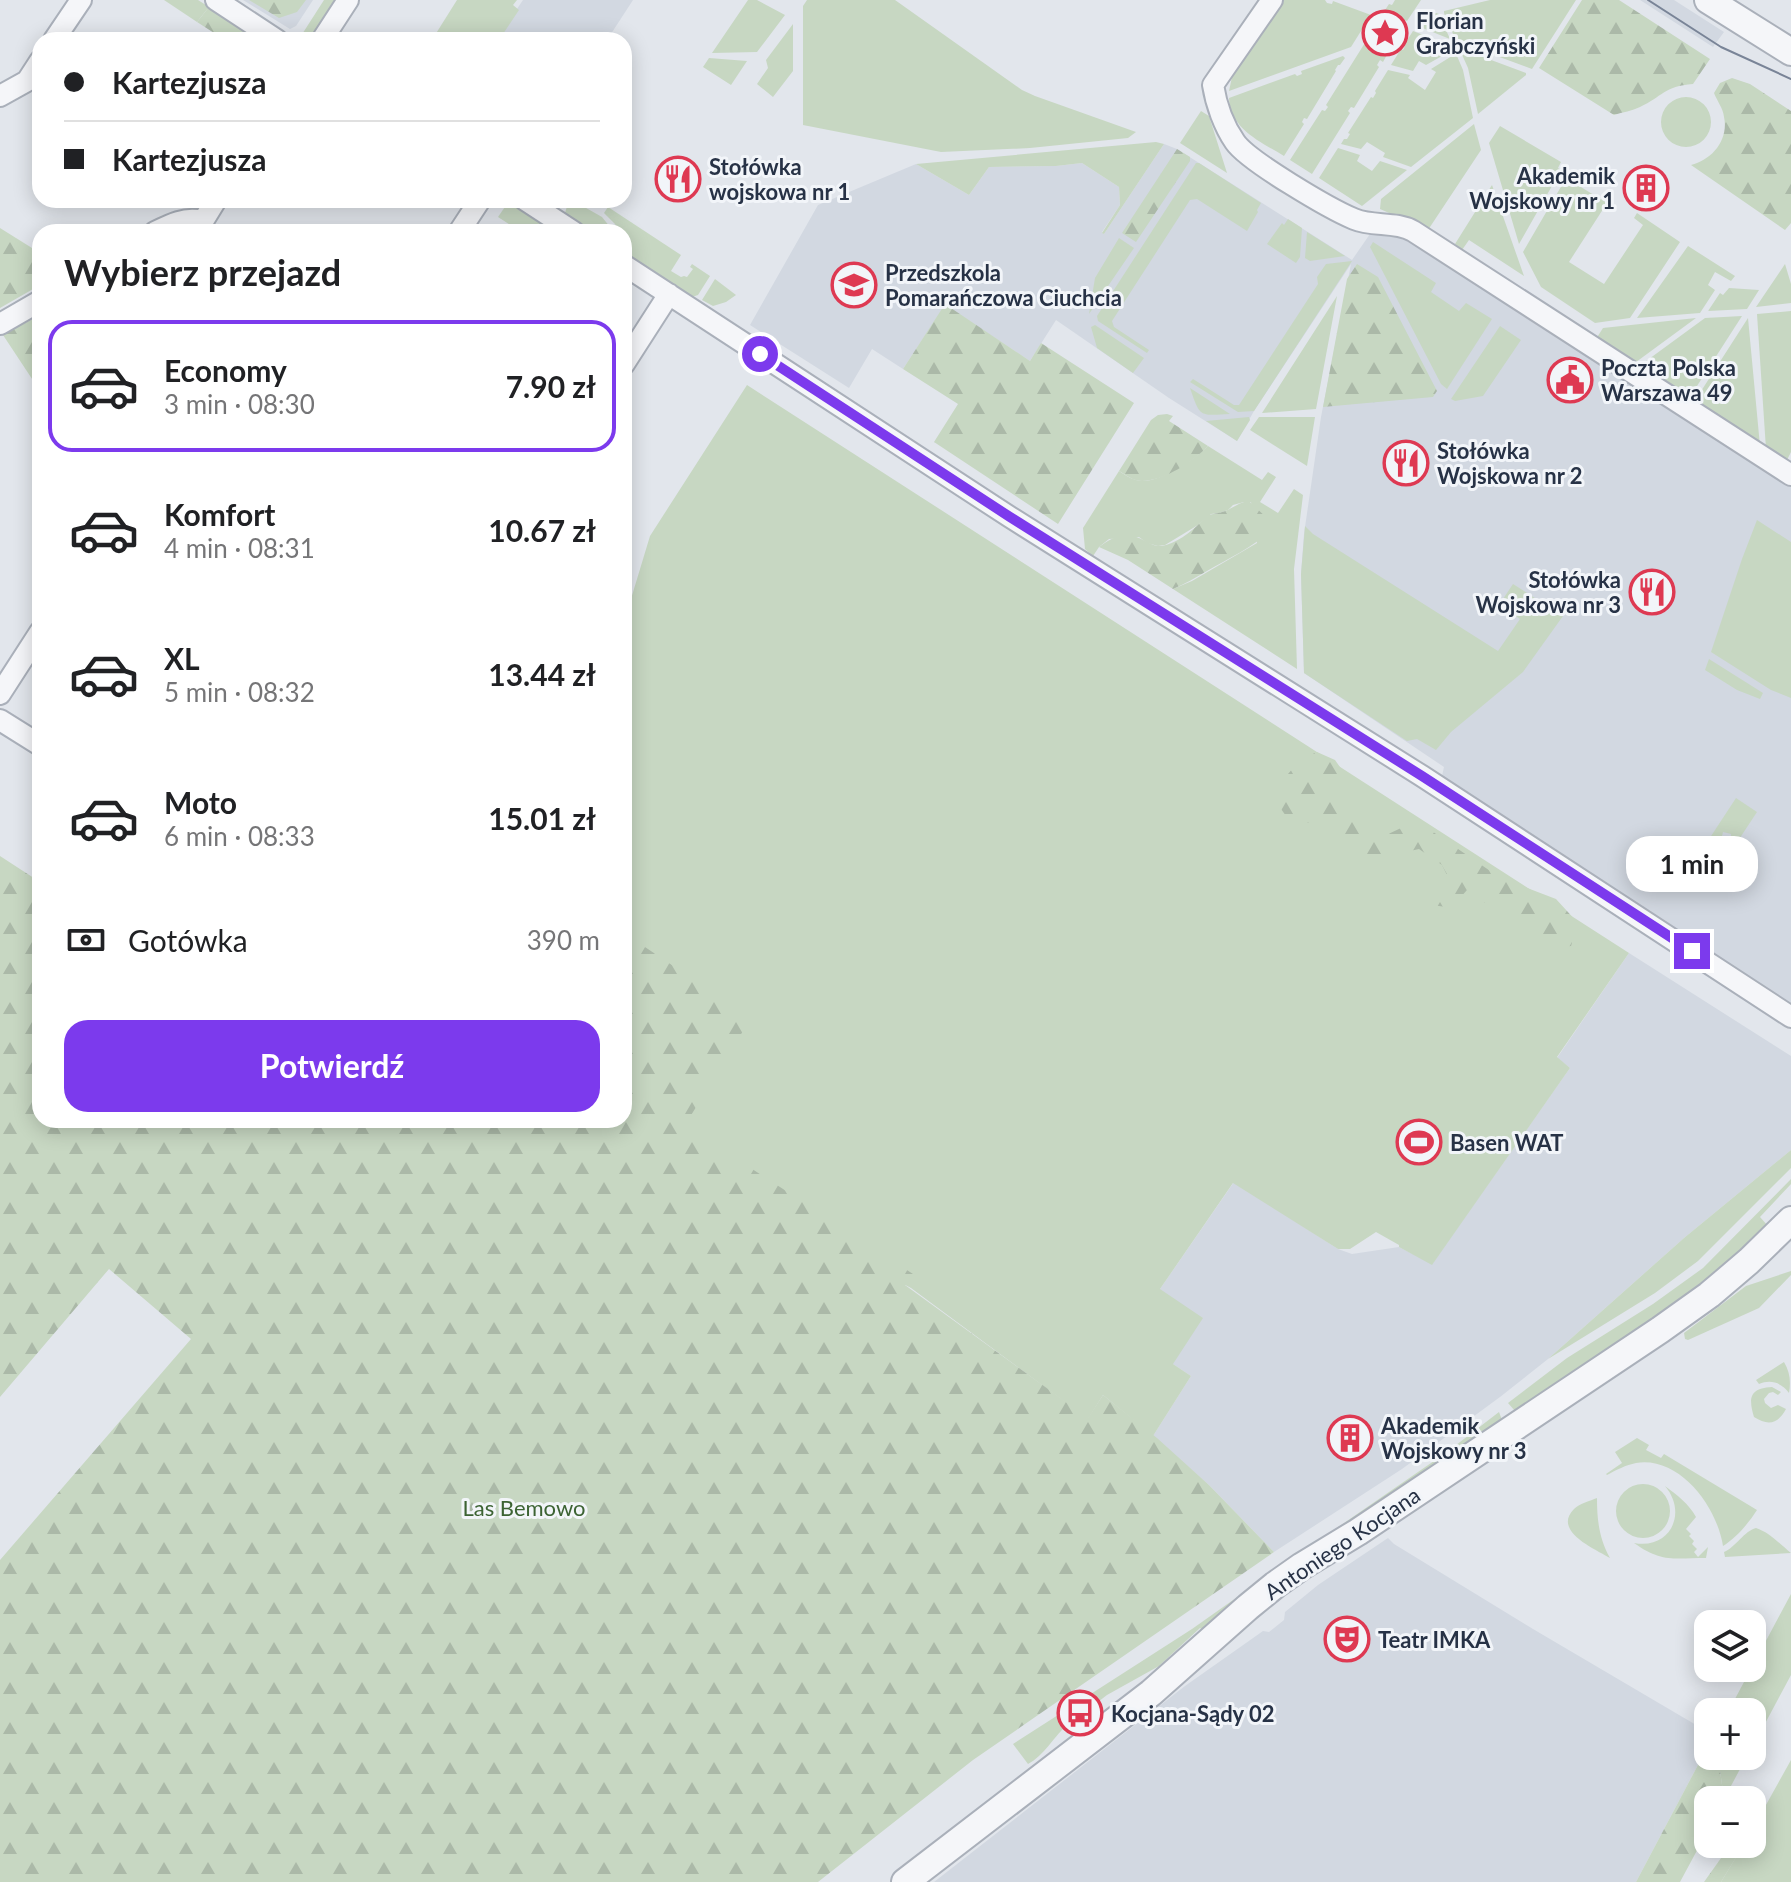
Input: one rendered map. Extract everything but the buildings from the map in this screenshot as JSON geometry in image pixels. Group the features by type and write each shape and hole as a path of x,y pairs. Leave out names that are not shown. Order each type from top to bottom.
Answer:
{"street":[{"path":"59,32 81,0"},
{"path":"216,0 265,32"},
{"path":"327,32 348,0"},
{"path":"1272,0 1213,85 1216,101 1236,143 1254,159 1353,219 1378,225 1399,225 1413,231 1791,475"},
{"path":"1708,0 1791,52"},
{"path":"0,96 27,81 32,73"},
{"path":"537,208 562,224"},
{"path":"172,224 185,220 194,224"},
{"path":"632,270 1010,517 1422,776 1791,1017"},
{"path":"632,352 669,294"},
{"path":"0,324 32,306"},
{"path":"0,694 32,644"},
{"path":"0,720 32,740"},
{"name":"Antoniego Kocjana","path":"905,1882 1151,1693 1275,1585 1660,1330 1709,1295 1791,1220"}],"shaded area":[{"path":"243,0 313,0 296,26 290,29"},
{"path":"523,0 633,0 612,32 501,32"},
{"path":"1640,0 1674,0 1724,32 1713,47"},
{"path":"1164,144 1177,149 1352,260 1370,234 1401,235 1543,329 1548,321 1791,479 1791,1004 1445,784 1442,776 1444,767 1304,673 1301,574 1304,534 1321,417 1351,264 1237,441 1056,320 1030,361 945,305 903,369 872,349 849,388 750,325 818,205 916,164 969,195 989,167 1082,163 1119,187 1120,205 1102,232 1104,234"},
{"path":"1629,953 1791,1056 1791,1150 1500,1397 1402,1469 1274,1552 1209,1485 1153,1436 1191,1376 1173,1364 1160,1289 1234,1182 1338,1249 1352,1254 1399,1247 1432,1264 1570,1068 1557,1058"},
{"path":"1388,1538 1533,1629 1694,1724 1695,1770 1636,1882 934,1882 1185,1686 1263,1631 1269,1632 1284,1620 1285,1612 1318,1585"}],"green space":[{"path":"164,0 198,0 209,7 197,22"},
{"path":"249,0 306,0 297,12 279,18"},
{"path":"324,0 336,0 316,32 303,32"},
{"path":"457,0 517,0 513,5 519,10 504,32 437,32"},
{"path":"748,0 757,0 785,15 757,52 712,53"},
{"path":"807,0 895,0 1022,90 1136,132 1128,138 1030,148 941,152 803,125 803,6"},
{"path":"1280,0 1325,0 1332,4 1333,1 1371,15 1351,47 1229,91 1232,77"},
{"path":"1395,0 1421,0 1407,21 1383,13"},
{"path":"1490,0 1576,0 1532,69 1456,41 1444,11"},
{"path":"1582,0 1619,0 1710,59 1693,84 1676,87 1640,107 1614,115 1539,68"},
{"path":"209,7 245,32 213,32 197,22"},
{"path":"1436,13 1450,39 1415,25 1421,17"},
{"path":"793,24 793,71 773,97 757,84 768,68 766,60"},
{"path":"1373,29 1381,39 1394,42 1383,62 1380,60 1379,67 1354,108 1348,111 1350,113 1312,174 1290,160 1322,110 1328,107 1326,105 1370,39"},
{"path":"1413,31 1452,46 1451,51 1426,65 1419,61 1413,71 1391,65"},
{"path":"1459,48 1526,75 1478,114 1468,68"},
{"path":"1343,56 1345,58 1307,119 1304,118 1304,124 1284,156 1257,140 1235,118 1229,98 1295,74 1297,76 1302,74 1301,71"},
{"path":"1457,56 1463,70 1473,118 1411,167 1383,157 1385,153 1367,142 1361,149 1341,144 1388,70 1410,75 1408,78 1425,90 1436,72 1431,69"},
{"path":"709,58 747,61 731,85 703,67"},
{"path":"1732,78 1750,84 1791,111 1791,223 1785,230 1691,165 1706,159 1721,141 1724,117 1714,93 1720,83"},
{"path":"1686,97 1703,105 1711,122 1703,139 1686,147 1669,139 1661,122 1669,105"},
{"path":"1201,111 1209,116 1227,173 1180,143"},
{"path":"1474,124 1481,150 1428,230 1380,209 1381,199"},
{"path":"1500,126 1561,162 1558,168 1561,170 1519,244 1489,143"},
{"path":"1156,142 1164,144 1104,234 1120,205 1119,187 1082,163 989,167 969,195 916,164"},
{"path":"1338,148 1360,155 1357,161 1372,171 1380,161 1407,170 1362,206 1319,178"},
{"path":"1177,149 1190,157 1190,161 1136,242 1122,233"},
{"path":"1196,163 1261,203 1247,231 1197,199 1190,200 1112,321 1114,327 1149,350 1147,353 1098,321 1097,316"},
{"path":"1569,173 1576,184 1607,203 1569,262 1604,284 1643,225 1634,218 1637,213 1680,242 1630,318 1595,323 1541,287 1523,252"},
{"path":"1492,185 1524,276 1469,240 1462,250 1455,244"},
{"path":"504,208 520,208 545,224 509,224 498,217"},
{"path":"567,208 586,208 608,224 575,224 565,213"},
{"path":"610,208 681,255 671,271 681,277 687,277 693,269 690,267 692,264 710,276 698,295 692,297 632,259 632,224 615,224 604,213"},
{"path":"1288,219 1302,228 1300,257 1296,263 1267,244"},
{"path":"0,228 32,248 32,290 0,308"},
{"path":"1307,232 1345,256 1310,261 1305,258"},
{"path":"1119,238 1134,248 1089,314 1095,278"},
{"path":"1373,242 1436,283 1431,292 1459,311 1466,303 1492,319 1447,389 1441,384 1370,247"},
{"path":"1688,246 1735,276 1731,281 1715,272 1708,285 1715,290 1700,313 1637,318"},
{"path":"1352,261 1254,411 1238,412 1190,382 1193,379 1234,405 1239,405 1318,284 1317,277 1326,264"},
{"path":"1357,264 1378,277 1437,391 1433,397 1323,407 1347,279"},
{"path":"1785,264 1791,284 1791,303 1756,307"},
{"path":"715,279 736,295 713,306 702,300"},
{"path":"1729,288 1759,290 1747,309 1708,311 1720,293 1723,295"},
{"path":"1337,296 1316,409 1262,413"},
{"path":"945,304 1030,361 1041,343 1134,403 1058,524 934,442 958,404 903,369"},
{"path":"1791,311 1791,452 1786,462 1766,449 1757,314"},
{"path":"1742,316 1688,400 1638,367 1705,318"},
{"path":"1696,318 1632,365 1596,339 1603,328"},
{"path":"1748,318 1760,446 1697,406 1696,399"},
{"path":"32,319 32,379 3,335"},
{"path":"1095,325 1144,358 1133,373 1097,348 1091,327"},
{"path":"1500,326 1521,340 1483,396 1451,399"},
{"path":"747,385 1629,953 1557,1057 1570,1068 1432,1265 1376,1232 1350,1249 1338,1249 1233,1183 1160,1289 1203,1318 1173,1364 1191,1376 1153,1436 1103,1395 1088,1419 911,1288 612,1132 616,1128 632,1128 632,596 650,536"},
{"path":"1190,388 1230,414 1202,413"},
{"path":"1167,414 1173,416 1169,421 1208,446 1187,464 1160,478 1139,481 1119,471 1151,420"},
{"path":"1249,417 1237,441 1206,421"},
{"path":"1259,417 1315,417 1307,466 1250,430"},
{"path":"1208,446 1262,480 1268,472 1276,477 1260,502 1278,513 1294,489 1303,495 1294,569 1297,669 1173,589 1257,543 1251,502 1211,514 1165,545 1147,543 1139,537 1109,539 1093,556 1085,549 1083,528 1119,471 1136,480 1154,479 1194,458"},
{"path":"1250,502 1270,521 1271,530 1240,552 1173,589 1128,560 1099,547 1122,535 1156,546 1167,545 1187,534 1209,515"},
{"path":"1757,520 1791,542 1791,698 1771,690 1711,652"},
{"path":"1305,526 1498,651 1520,619 1499,605 1513,584 1563,616 1523,672 1451,732 1436,750 1417,739 1407,741 1304,673 1301,574"},
{"path":"1709,659 1763,693 1760,699 1737,690 1705,670"},
{"path":"1317,752 1335,760 1347,777 1334,801 1382,837 1420,823 1499,877 1556,899 1578,923 1571,946 1554,948 1525,932 1467,890 1446,907 1432,905 1425,891 1433,880 1447,875 1442,865 1419,849 1405,852 1397,861 1364,856 1309,823 1293,821 1286,816 1279,806 1282,781 1300,760"},
{"path":"1736,798 1757,812 1730,853 1731,834 1723,832 1720,858 1732,882 1696,859"},
{"name":"Las Bemowo","path":"0,856 32,877 32,1128 632,1128 632,938 751,1018 685,1125 913,1274 905,1285 1088,1418 1103,1395 1209,1485 1274,1552 973,1760 818,1882 0,1882 0,1560 191,1339 109,1269 0,1397"},
{"path":"1791,1150 1791,1168 1698,1261 1655,1293 1548,1359 1684,1238"},
{"path":"1791,1179 1791,1184 1760,1217 1768,1226 1763,1234 1685,1299 1519,1411 1508,1403 1567,1358 1653,1304 1703,1268"},
{"path":"1791,1271 1791,1275 1759,1308 1685,1339 1684,1333 1746,1286"},
{"path":"1784,1362 1790,1377 1789,1393 1776,1383 1759,1384 1756,1380"},
{"path":"1772,1387 1781,1392 1778,1395 1769,1393 1764,1399 1765,1403 1771,1408 1778,1405 1786,1409 1780,1418 1764,1422 1754,1417 1752,1396 1758,1390"},
{"path":"1499,1412 1502,1420 1350,1525 1302,1552 1447,1452"},
{"path":"1637,1438 1649,1445 1646,1450 1661,1458 1664,1454 1757,1510 1742,1530 1723,1546 1713,1516 1704,1501 1681,1476 1652,1463 1636,1463 1606,1474 1622,1463 1615,1452"},
{"path":"1643,1484 1662,1492 1670,1511 1662,1530 1643,1538 1624,1530 1616,1511 1624,1492"},
{"path":"1665,1486 1696,1517 1686,1529 1694,1541 1692,1544 1697,1549 1694,1552 1698,1557 1708,1547 1706,1558 1661,1557 1634,1543 1657,1541 1672,1527 1675,1507"},
{"path":"1597,1498 1599,1529 1610,1558 1578,1538 1568,1525 1574,1509"},
{"path":"1756,1528 1791,1553 1725,1557 1724,1552"},
{"path":"1274,1571 1205,1632 1200,1628 1159,1666 1094,1705 1085,1703 1070,1714 1069,1723 1028,1764 1013,1744 1192,1629"},
{"path":"1791,1594 1791,1675 1766,1722 1766,1698 1735,1698 1744,1682 1766,1682 1766,1641"},
{"path":"1791,1760 1791,1882 1721,1882 1736,1858 1766,1858 1766,1805"},
{"path":"1695,1770 1720,1770 1722,1786 1694,1786 1694,1856 1680,1882 1636,1882"},
{"path":"1720,1770 1740,1770 1731,1786 1722,1786"},
{"path":"1721,1858 1736,1858 1721,1882 1704,1882"}],"tram line":[{"path":"1648,0 1721,47 1791,79"}],"place":[{"name":"Florian Grabczyński","path":"1385,33"},
{"name":"Stołówka wojskowa nr 1","path":"678,179"},
{"name":"Akademik Wojskowy nr 1","path":"1646,188"},
{"name":"Przedszkola Pomarańczowa Ciuchcia","path":"854,285"},
{"name":"Poczta Polska Warszawa 49","path":"1570,380"},
{"name":"Stołówka Wojskowa nr 2","path":"1406,463"},
{"name":"Stołówka Wojskowa nr 3","path":"1652,592"},
{"name":"Basen WAT","path":"1419,1142"},
{"name":"Akademik Wojskowy nr 3","path":"1350,1438"},
{"name":"Teatr IMKA","path":"1347,1639"},
{"name":"Kocjana-Sądy 02","path":"1080,1713"}],"route":[{"path":"760,354 1010,517 1422,776 1692,951"}]}
